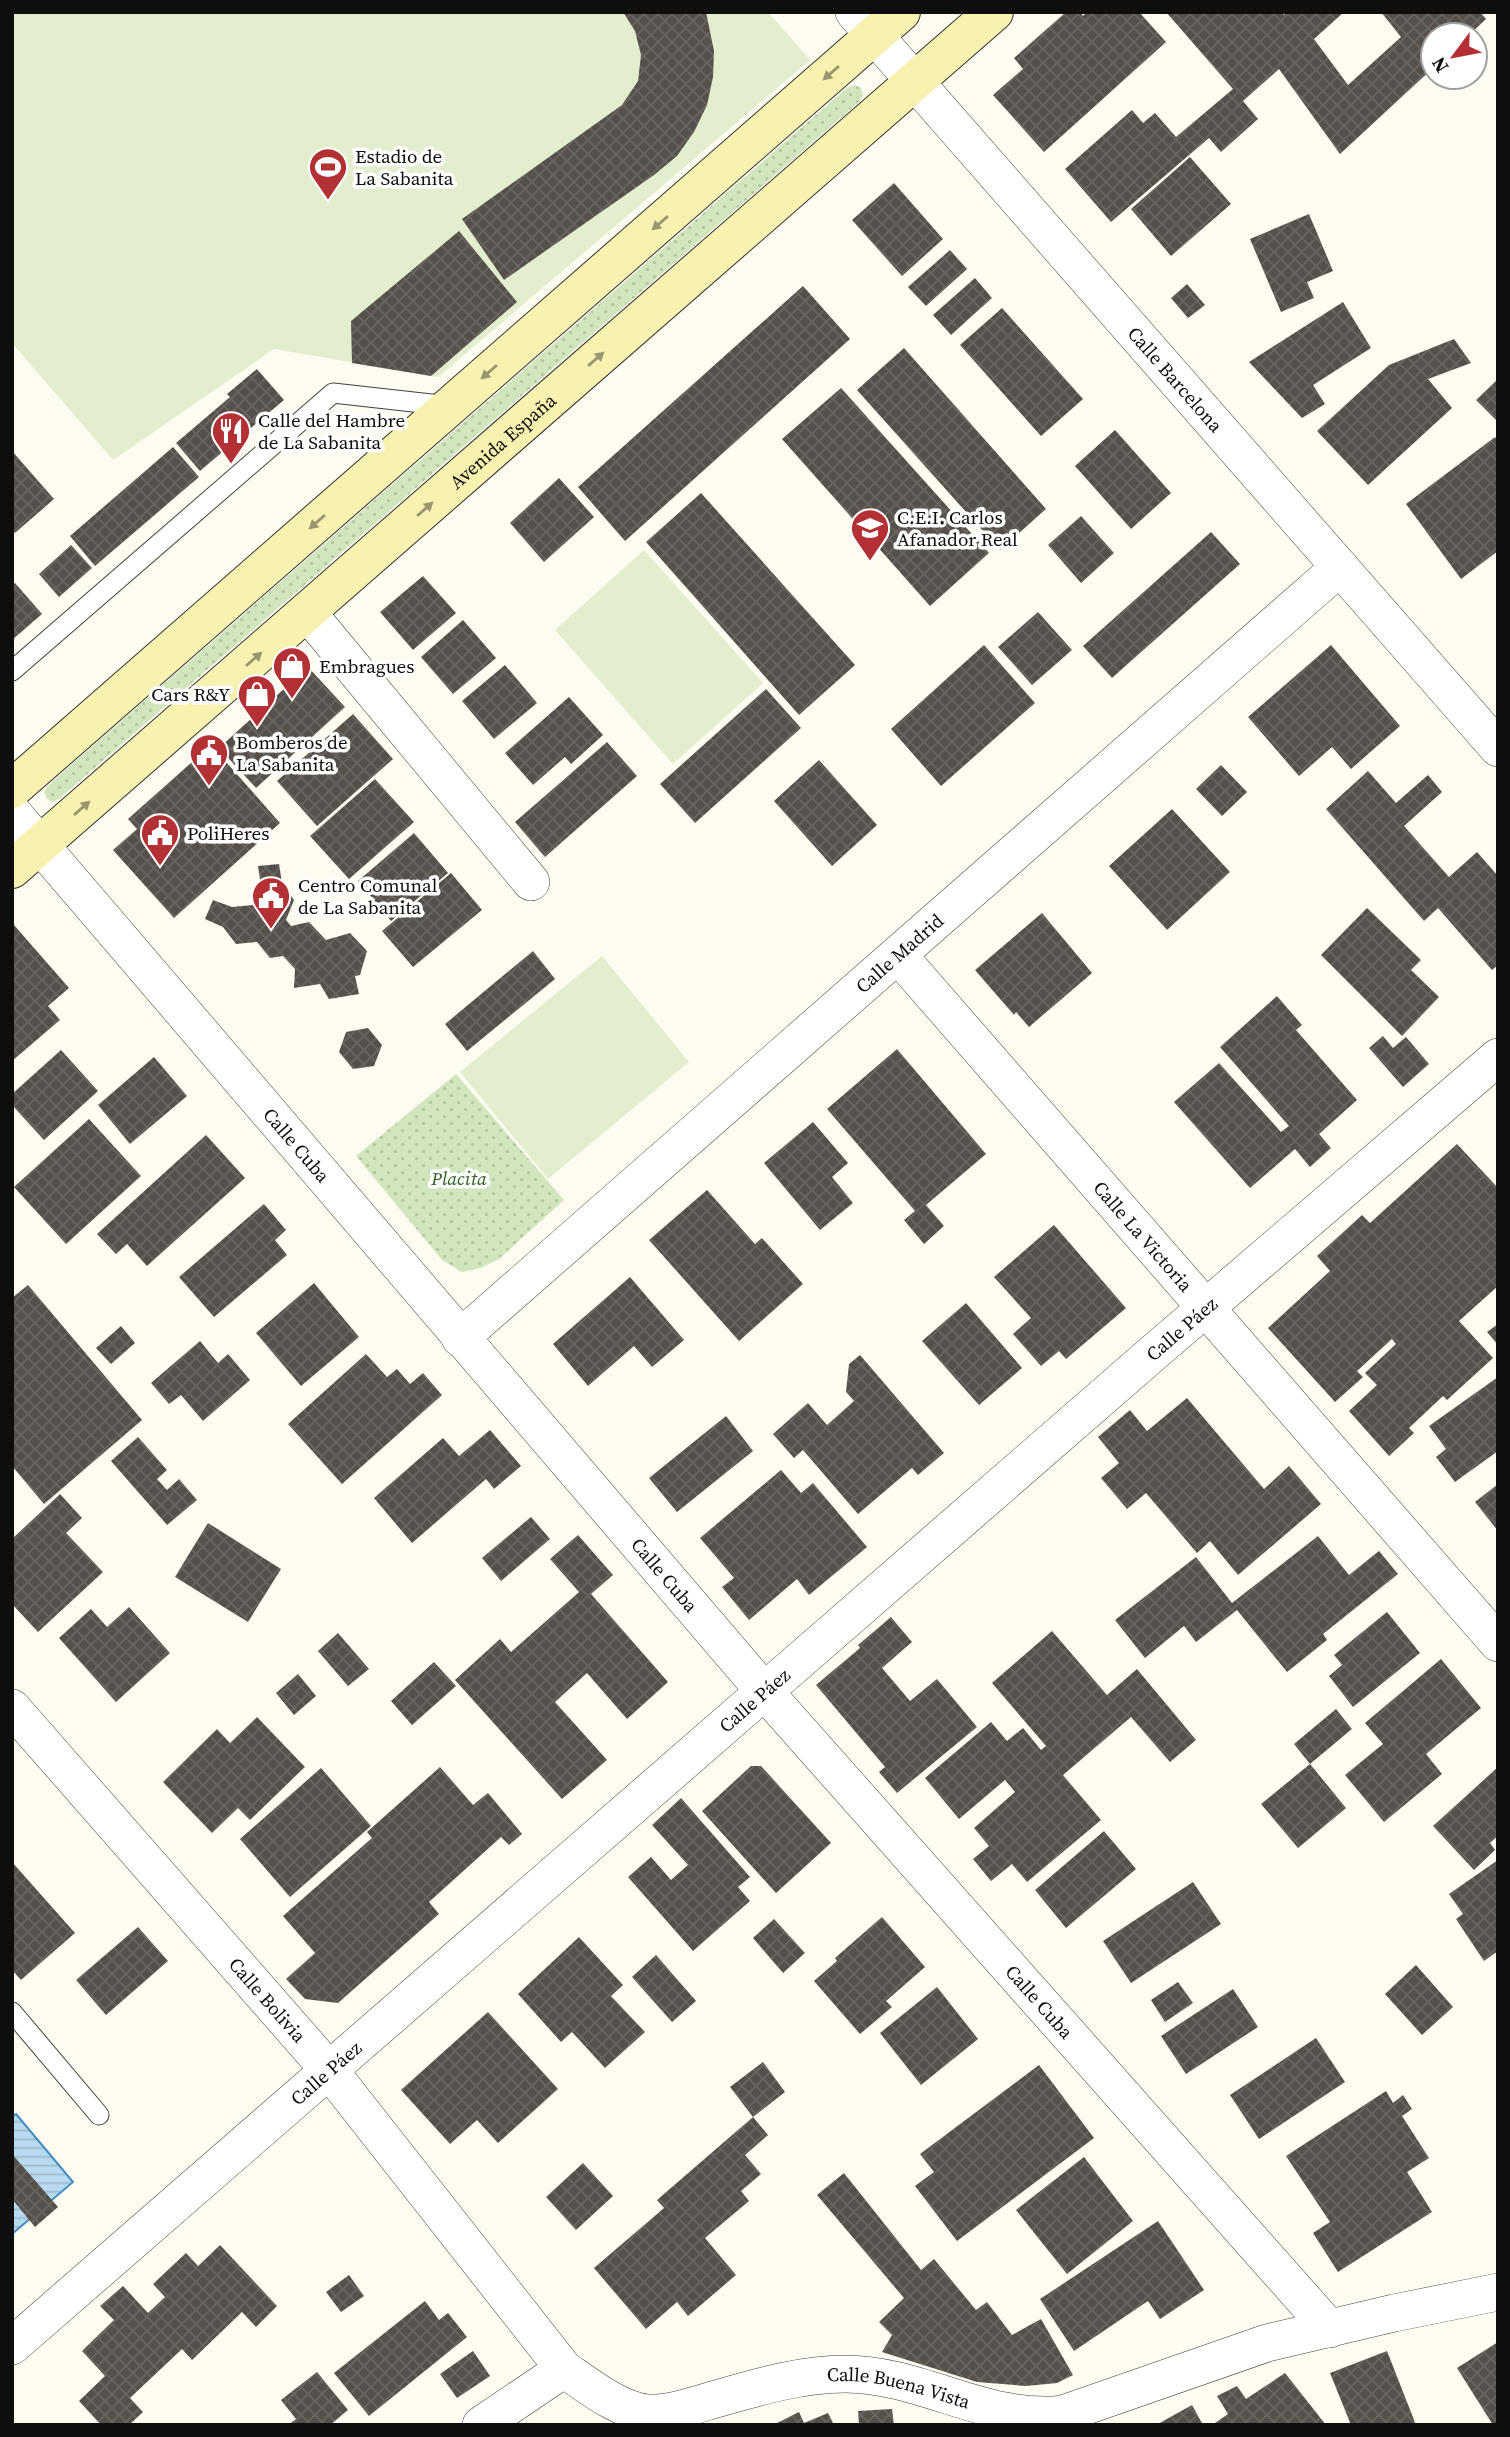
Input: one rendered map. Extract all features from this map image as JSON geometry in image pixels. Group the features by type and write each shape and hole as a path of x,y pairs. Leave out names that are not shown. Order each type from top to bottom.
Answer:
{"main road":[{"name":"Avenida España","path":"26,857 994,12"},
{"path":"12,789 450,407 877,20"}],"street":[{"name":"Calle Barcelona","path":"877,20 914,82 1498,748"},
{"name":"Calle Madrid","path":"460,1338 1340,567"},
{"path":"307,612 531,882"},
{"name":"Calle Cuba","path":"12,813 26,857 460,1338 764,1691 1330,2329"},
{"name":"Calle La Victoria","path":"898,955 1498,1643"},
{"name":"Calle Páez","path":"12,2346 764,1691 1498,1058"},
{"name":"Calle Bolivia","path":"12,1708 329,2070 564,2369"},
{"name":"Calle Buena Vista","path":"564,2369 615,2403 648,2413 696,2405 799,2377 845,2374 886,2377 1008,2413 1039,2417 1063,2414 1267,2343 1498,2292"},
{"path":"481,2425 564,2369"}],"lane":[{"path":"12,671 332,393 450,407"},
{"path":"12,2012 99,2115"}],"green space":[{"name":"Estadio de La Sabanita","path":"12,12 768,12 810,60 438,377 274,349 113,460 12,343"},
{"path":"855,85 861,88 863,95 860,101 59,799 53,802 47,799 44,792 48,786 72,764 848,87"},
{"path":"644,550 763,683 673,764 555,630"},
{"path":"602,956 689,1062 548,1179 460,1072"},
{"name":"Placita","path":"456,1074 564,1200 499,1259 481,1268 462,1272 442,1260 356,1156"}],"water":[{"path":"16,2114 73,2182 12,2234 12,2117"}],"building":[{"path":"623,12 706,12 714,51 713,77 707,105 694,132 677,156 504,280 462,219 622,105 638,81 641,55 635,31"},
{"path":"1066,12 1080,12 1083,16 1087,12 1139,12 1166,42 1044,152 993,95 1023,69 1014,58"},
{"path":"1166,12 1281,12 1284,15 1287,12 1344,12 1314,39 1348,85 1401,37 1381,12 1480,12 1486,19 1419,21 1419,81 1340,154 1279,69 1243,101 1258,119 1221,152 1209,138 1111,222 1065,169 1132,110 1143,123 1155,113 1176,137 1233,89"},
{"path":"1190,157 1231,204 1171,256 1131,209"},
{"path":"894,183 943,239 902,276 852,220"},
{"path":"1309,214 1333,271 1307,282 1314,298 1281,312 1250,239"},
{"path":"459,231 517,302 431,376 352,363 351,321"},
{"path":"950,250 967,269 926,306 908,287"},
{"path":"975,278 992,298 951,335 933,315"},
{"path":"1187,284 1205,305 1188,318 1171,298"},
{"path":"803,286 850,339 625,541 578,487"},
{"path":"1343,302 1371,348 1313,385 1325,404 1302,418 1249,362"},
{"path":"1002,308 1083,399 1041,436 960,345"},
{"path":"1454,339 1471,363 1428,379 1452,408 1368,485 1317,431 1389,365"},
{"path":"904,348 1046,509 1000,550 857,390"},
{"path":"257,369 284,400 200,471 176,443 230,397 227,394"},
{"path":"1498,379 1498,422 1476,400"},
{"path":"841,388 989,553 930,606 782,439"},
{"path":"1115,430 1171,493 1131,529 1075,466"},
{"path":"1495,437 1498,441 1498,551 1461,579 1406,504"},
{"path":"173,447 199,477 95,566 70,536"},
{"path":"12,451 54,499 15,533 12,530"},
{"path":"559,478 594,517 544,562 510,523"},
{"path":"701,493 855,665 799,715 646,542"},
{"path":"1081,516 1114,553 1081,583 1048,545"},
{"path":"1211,532 1240,564 1112,678 1083,646"},
{"path":"71,545 92,568 59,597 39,574"},
{"path":"423,576 456,613 413,650 380,612"},
{"path":"15,583 42,614 12,640 12,585"},
{"path":"1038,612 1072,650 1032,685 998,647"},
{"path":"463,620 496,658 453,694 421,657"},
{"path":"984,645 1035,703 941,786 891,729"},
{"path":"1331,645 1400,726 1351,769 1332,747 1299,776 1248,717"},
{"path":"505,665 537,703 494,739 462,701"},
{"path":"308,667 345,707 256,788 219,748"},
{"path":"766,689 801,728 695,823 660,784"},
{"path":"569,697 603,735 571,764 565,757 533,785 505,753"},
{"path":"353,714 393,759 317,826 277,781"},
{"path":"607,742 637,776 545,857 515,822"},
{"path":"211,745 280,823 174,918 113,850 137,829 128,819"},
{"path":"819,760 877,825 832,866 774,801"},
{"path":"1221,765 1247,792 1222,816 1196,789"},
{"path":"1368,771 1396,803 1428,775 1442,792 1404,826 1449,877 1477,852 1498,876 1498,965 1492,970 1438,908 1424,921 1326,809"},
{"path":"375,779 414,822 349,879 310,836"},
{"path":"1172,809 1230,872 1167,930 1109,866"},
{"path":"414,833 448,873 391,921 358,881"},
{"name":"Centro Comunal de La Sabanita","path":"279,864 282,883 294,900 286,920 291,926 309,922 326,940 350,933 367,951 360,975 355,976 359,994 329,999 320,984 294,988 295,969 283,956 270,958 257,942 236,944 223,927 205,919 213,900 232,907 253,905 261,886 258,866"},
{"path":"451,873 482,910 413,967 382,931"},
{"path":"1367,908 1421,960 1411,970 1439,997 1402,1036 1321,955"},
{"path":"1042,913 1092,973 1029,1027 1016,1012 1014,1015 975,970"},
{"path":"14,925 69,988 48,1006 60,1020 12,1061"},
{"path":"533,951 555,979 467,1051 445,1024"},
{"path":"1277,996 1302,1025 1296,1030 1357,1100 1319,1134 1331,1148 1310,1167 1295,1149 1250,1188 1174,1102 1219,1063 1281,1132 1289,1126 1220,1047"},
{"path":"368,1028 382,1045 374,1066 353,1069 339,1052 346,1032"},
{"path":"1383,1036 1393,1048 1406,1037 1429,1064 1403,1087 1369,1048"},
{"path":"897,1049 986,1154 926,1205 944,1226 924,1244 904,1220 915,1211 827,1109"},
{"path":"61,1050 98,1091 44,1140 12,1105 12,1094"},
{"path":"154,1057 187,1096 130,1144 98,1105"},
{"path":"89,1119 141,1176 66,1244 14,1187"},
{"path":"813,1122 848,1163 832,1177 853,1203 820,1230 764,1163"},
{"path":"206,1135 245,1178 147,1266 127,1244 116,1254 97,1234"},
{"path":"1457,1144 1498,1188 1498,1286 1459,1321 1493,1358 1447,1400 1443,1396 1409,1428 1414,1433 1389,1456 1349,1411 1377,1385 1365,1373 1396,1344 1392,1339 1357,1371 1363,1377 1335,1402 1268,1328 1330,1271 1317,1256 1362,1215 1370,1223"},
{"path":"707,1190 755,1244 762,1238 803,1284 739,1341 649,1240"},
{"path":"264,1204 286,1230 275,1240 287,1255 214,1317 179,1277"},
{"path":"1054,1225 1126,1308 1066,1359 1059,1351 1041,1366 1013,1334 1031,1318 994,1277"},
{"path":"630,1277 684,1340 652,1367 634,1346 588,1386 553,1344"},
{"path":"314,1283 359,1337 301,1386 256,1333"},
{"path":"28,1285 142,1420 44,1504 12,1466 12,1298"},
{"path":"966,1303 1022,1368 979,1405 922,1341"},
{"path":"1498,1324 1498,1345 1487,1332"},
{"path":"121,1326 135,1343 111,1364 96,1348"},
{"path":"200,1341 218,1363 228,1354 250,1380 203,1421 181,1395 169,1404 151,1383"},
{"path":"366,1354 387,1377 397,1369 410,1384 423,1373 442,1395 342,1484 288,1424"},
{"path":"860,1355 944,1453 918,1475 912,1468 858,1514 803,1450 794,1458 773,1434 808,1403 827,1425 854,1401 846,1392 849,1364"},
{"path":"1498,1377 1498,1451 1455,1482 1436,1457 1446,1449 1429,1426"},
{"path":"1187,1398 1264,1489 1289,1466 1321,1504 1238,1575 1210,1541 1197,1553 1146,1493 1127,1509 1101,1478 1119,1463 1098,1437 1130,1410 1147,1431"},
{"path":"726,1416 753,1451 677,1512 649,1478"},
{"path":"490,1430 521,1466 494,1489 486,1479 412,1543 374,1498 443,1438 459,1456"},
{"path":"138,1437 167,1470 157,1479 167,1490 179,1479 197,1500 167,1525 111,1461"},
{"path":"781,1470 801,1493 813,1483 867,1547 809,1595 797,1579 749,1620 722,1587 734,1578 700,1538"},
{"path":"1498,1484 1498,1531 1475,1502"},
{"path":"60,1494 82,1518 66,1533 103,1572 38,1632 12,1604 12,1539"},
{"path":"531,1517 550,1539 501,1581 482,1558"},
{"path":"208,1523 281,1569 248,1622 175,1577"},
{"path":"578,1535 613,1575 591,1594 668,1682 627,1719 587,1673 555,1702 607,1760 562,1799 455,1680 500,1639 511,1652 579,1592 550,1559"},
{"path":"1318,1536 1349,1575 1379,1551 1398,1574 1323,1634 1327,1640 1287,1672 1237,1610 1196,1642 1184,1626 1145,1658 1115,1620 1196,1557 1232,1603"},
{"path":"129,1607 170,1653 116,1702 59,1638 91,1609 107,1627"},
{"path":"1387,1612 1420,1653 1353,1707 1329,1676 1342,1665 1334,1655"},
{"path":"891,1617 912,1642 882,1668 910,1701 937,1679 977,1727 897,1793 879,1772 885,1767 816,1685 860,1648 858,1645"},
{"path":"1052,1631 1107,1695 1137,1669 1196,1740 1170,1762 1131,1717 1063,1775 1101,1820 1027,1882 1012,1864 991,1881 973,1859 989,1846 974,1828 1015,1792 1005,1780 959,1819 925,1778 991,1722 1007,1741 1023,1728 1041,1750 1046,1746 992,1683"},
{"path":"338,1633 369,1669 348,1686 318,1651"},
{"path":"1441,1659 1481,1708 1426,1754 1442,1774 1384,1822 1345,1775 1383,1744 1365,1723"},
{"path":"434,1662 456,1686 412,1725 391,1701"},
{"path":"298,1674 316,1696 294,1715 276,1693"},
{"path":"1336,1709 1352,1729 1310,1764 1294,1744"},
{"path":"257,1717 305,1767 250,1820 238,1808 212,1833 163,1782 217,1729 230,1743"},
{"path":"1310,1764 1346,1808 1298,1848 1261,1804"},
{"path":"751,1766 761,1766 831,1843 776,1893 702,1811"},
{"path":"440,1767 473,1805 488,1793 522,1834 509,1845 501,1837 429,1902 439,1914 338,2003 305,1999 286,1979 315,1953 283,1916 372,1838 367,1832"},
{"path":"1498,1767 1498,1836 1490,1843 1495,1850 1474,1870 1433,1826"},
{"path":"321,1768 371,1826 290,1897 240,1839"},
{"path":"681,1798 750,1877 738,1887 750,1901 693,1951 628,1877 651,1857 671,1880 688,1865 652,1825"},
{"path":"1104,1831 1136,1869 1066,1928 1035,1890"},
{"path":"1498,1860 1498,1951 1484,1961 1456,1919 1463,1914 1449,1894"},
{"path":"12,1862 75,1933 21,1980 12,1970"},
{"path":"1193,1882 1221,1924 1131,1983 1103,1941"},
{"path":"882,1917 925,1967 886,2001 892,2007 860,2034 814,1981 837,1961 835,1958"},
{"path":"774,1919 805,1953 783,1973 753,1938"},
{"path":"138,1927 168,1961 106,2015 76,1980"},
{"path":"579,1937 623,1985 611,1996 645,2032 605,2068 572,2032 561,2042 518,1994"},
{"path":"656,1955 696,2001 672,2022 632,1977"},
{"path":"1416,1965 1453,2007 1422,2035 1385,1994"},
{"path":"1178,1982 1193,2003 1165,2022 1151,2000"},
{"path":"937,1987 978,2039 921,2085 880,2033"},
{"path":"1233,1989 1258,2027 1186,2074 1161,2036"},
{"path":"488,2012 558,2089 498,2143 477,2120 450,2144 401,2090"},
{"path":"1316,2038 1345,2082 1259,2139 1230,2095"},
{"path":"763,2062 785,2092 753,2117 730,2087"},
{"path":"1039,2065 1094,2138 957,2241 915,2186 934,2172 920,2154"},
{"path":"1386,2091 1393,2103 1403,2095 1412,2109 1402,2116 1429,2158 1407,2172 1432,2212 1338,2272 1313,2233 1330,2222 1286,2156"},
{"path":"753,2117 768,2135 745,2155 761,2174 741,2191 749,2201 705,2238 736,2275 688,2316 677,2302 646,2329 594,2268 664,2208 657,2200"},
{"path":"12,2154 58,2207 35,2227 12,2199"},
{"path":"1084,2157 1133,2221 1067,2274 1016,2210"},
{"path":"583,2163 613,2196 576,2230 546,2197"},
{"path":"844,2173 921,2270 934,2259 976,2310 987,2302 1012,2335 1041,2319 1073,2375 1057,2383 1026,2386 977,2382 882,2352 892,2335 879,2322 904,2298 817,2195"},
{"path":"1158,2221 1204,2290 1160,2319 1148,2301 1074,2351 1040,2299"},
{"path":"220,2245 277,2306 256,2327 242,2312 192,2360 182,2349 130,2398 143,2412 129,2425 101,2425 79,2401 105,2376 82,2351 114,2320 100,2306 123,2286 148,2313 165,2297 153,2284 186,2253 198,2266"},
{"path":"349,2275 364,2296 341,2312 326,2292"},
{"path":"425,2301 439,2320 448,2313 467,2337 369,2416 334,2373"},
{"path":"1498,2342 1498,2425 1493,2425 1457,2368"},
{"path":"473,2351 490,2376 457,2398 440,2374"},
{"path":"1387,2351 1416,2425 1351,2425 1330,2373"},
{"path":"317,2372 348,2410 330,2425 288,2425 296,2419 281,2400"},
{"path":"1285,2373 1326,2425 1212,2425 1228,2414 1217,2396 1237,2386 1246,2399"},
{"path":"1192,2405 1203,2425 1156,2425"},
{"path":"892,2409 894,2425 859,2425 858,2411"},
{"path":"799,2412 804,2423 828,2413 834,2425 773,2425"}],"place":[{"name":"Estadio de La Sabanita","path":"328,201"},
{"name":"Calle del Hambre de La Sabanita","path":"231,465"},
{"name":"C.E.I. Carlos Afanador Real","path":"870,562"},
{"name":"Embragues","path":"292,700"},
{"name":"Cars R&Y","path":"257,728"},
{"name":"Bomberos de La Sabanita","path":"209,787"},
{"name":"PoliHeres","path":"160,867"},
{"name":"Centro Comunal de La Sabanita","path":"271,930"}]}
